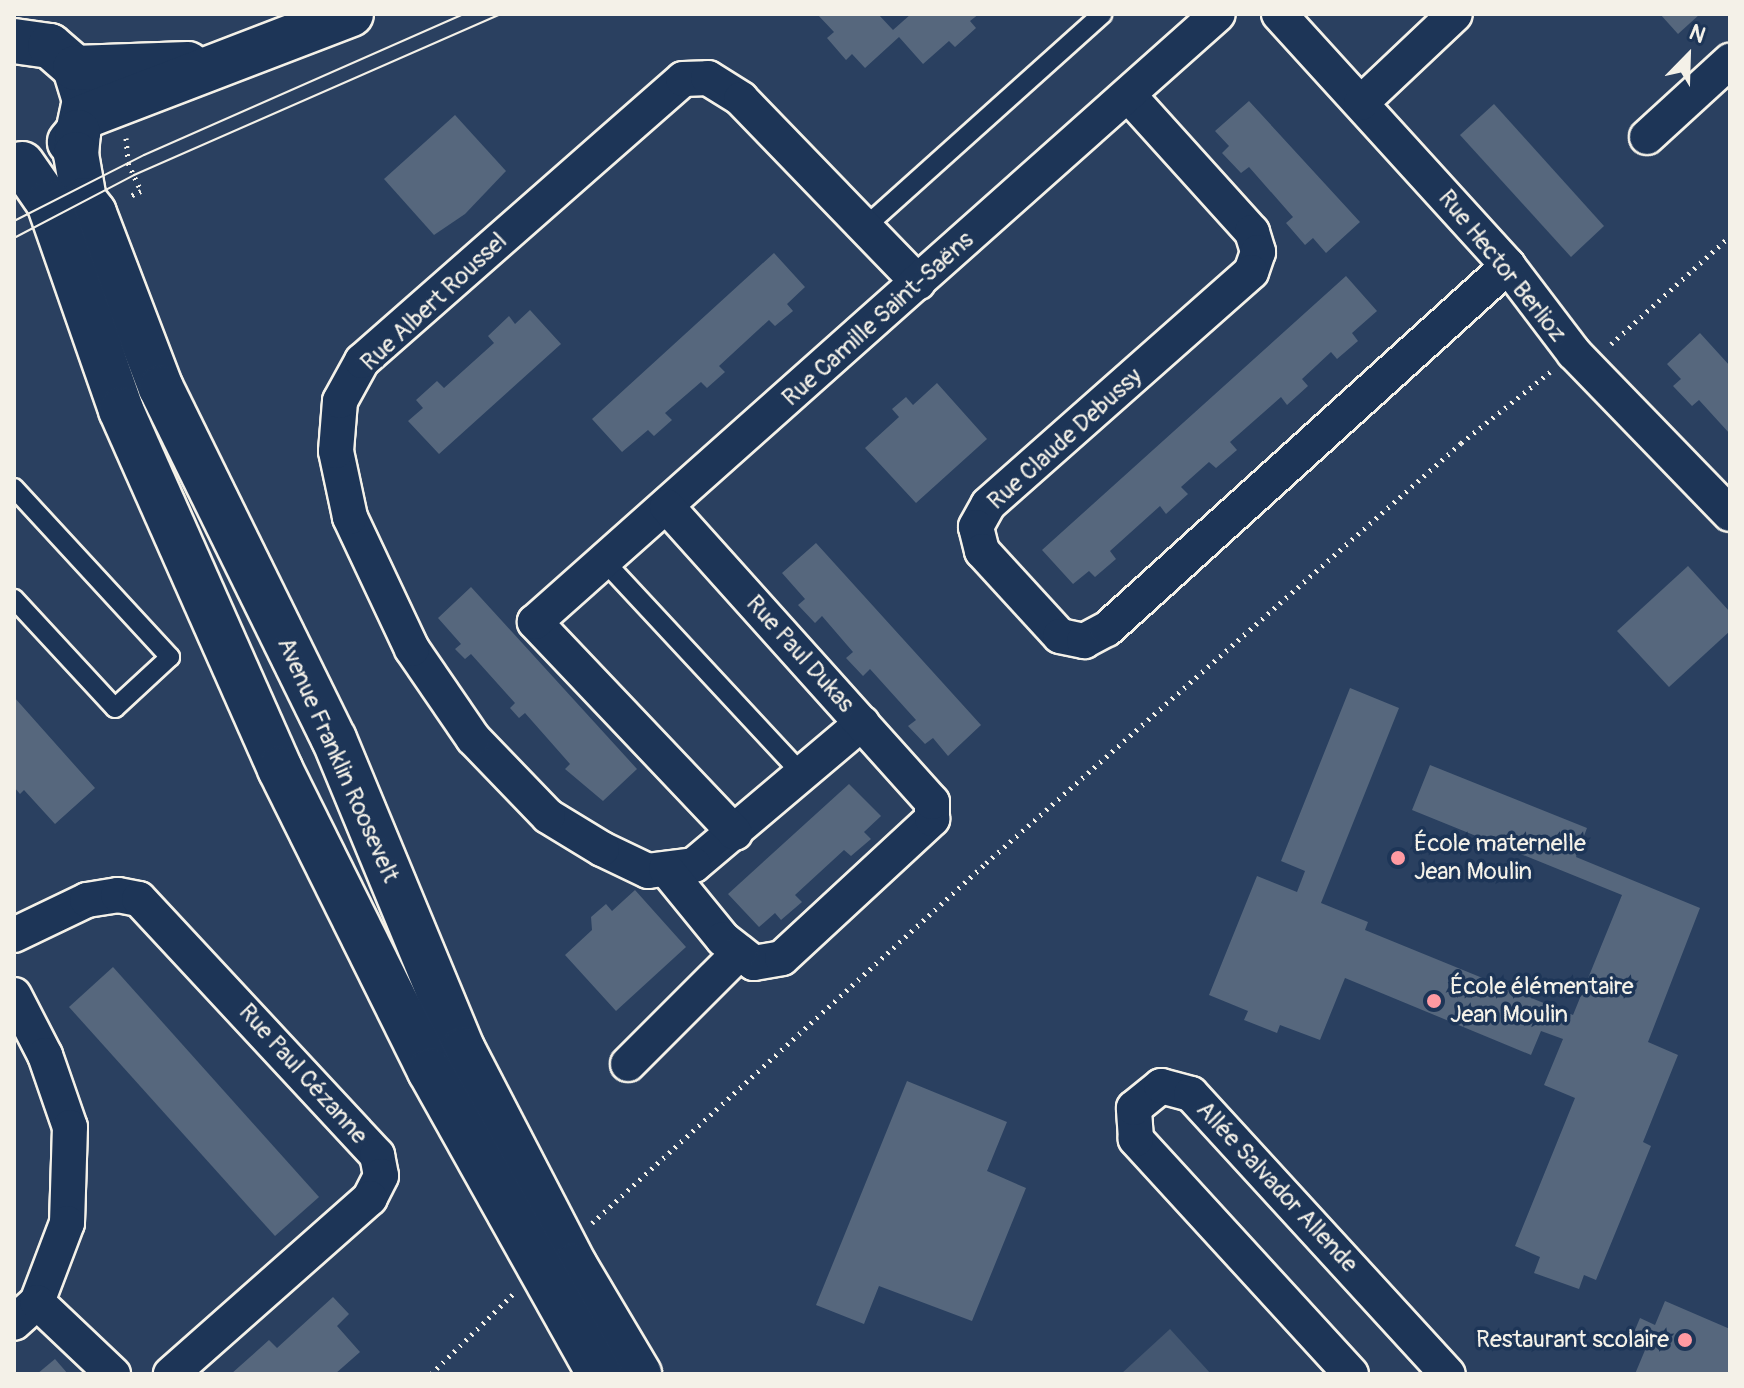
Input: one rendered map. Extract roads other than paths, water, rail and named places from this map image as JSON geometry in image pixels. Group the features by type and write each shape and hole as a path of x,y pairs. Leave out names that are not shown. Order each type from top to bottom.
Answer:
{"street":[{"path":"18,164 64,150 81,125 351,14"},
{"name":"Rue Camille Saint-Saëns","path":"735,833 535,622 1130,97 1218,14"},
{"name":"Rue Hector Berlioz","path":"1279,14 1508,266 1574,353 1730,514"},
{"path":"1361,103 1455,14"},
{"path":"23,32 50,46 75,68 231,62"},
{"path":"1647,137 1730,61"},
{"name":"Avenue Franklin Roosevelt","path":"75,68 85,100 76,154 84,200 94,213 161,388 334,739 599,1374"},
{"name":"Rue Albert Roussel","path":"666,869 648,871 548,816 464,726 412,649 350,517 336,451 340,401 362,361 683,79 708,78 741,99 918,282"},
{"name":"Rue Claude Debussy","path":"1130,97 1252,232 1258,252 1251,272 988,505 976,527 982,551 1060,636 1084,641 1107,629 1508,266"},
{"name":"Avenue Franklin Roosevelt","path":"18,164 49,203 121,410 280,769 430,1071 552,1259 639,1374"},
{"name":"Rue Paul Dukas","path":"667,507 932,802 932,819 782,958 754,963 740,952"},
{"path":"666,869 694,865 735,833 800,772 862,723"},
{"path":"628,1064 740,952 723,939 666,869"},
{"name":"Rue Paul Cézanne","path":"14,935 87,900 118,895 139,899 377,1155 381,1176 370,1198 171,1374"},
{"path":"14,995 45,1055 70,1127 67,1223 26,1313 113,1374"},
{"name":"Allée Salvador Allende","path":"1351,1374 1136,1139 1134,1108 1161,1086 1191,1094 1448,1374"}],"lane":[{"path":"865,227 1102,14"},
{"path":"14,488 170,657 115,708 14,599"},
{"path":"605,562 800,772"}],"tram line":[{"path":"14,221 144,155 464,14"},
{"path":"14,238 134,175 500,14"}],"place":[{"name":"École maternelle Jean Moulin","path":"1398,858"},
{"name":"École élémentaire Jean Moulin","path":"1434,1001"},
{"name":"Restaurant scolaire","path":"1685,1340"}]}
